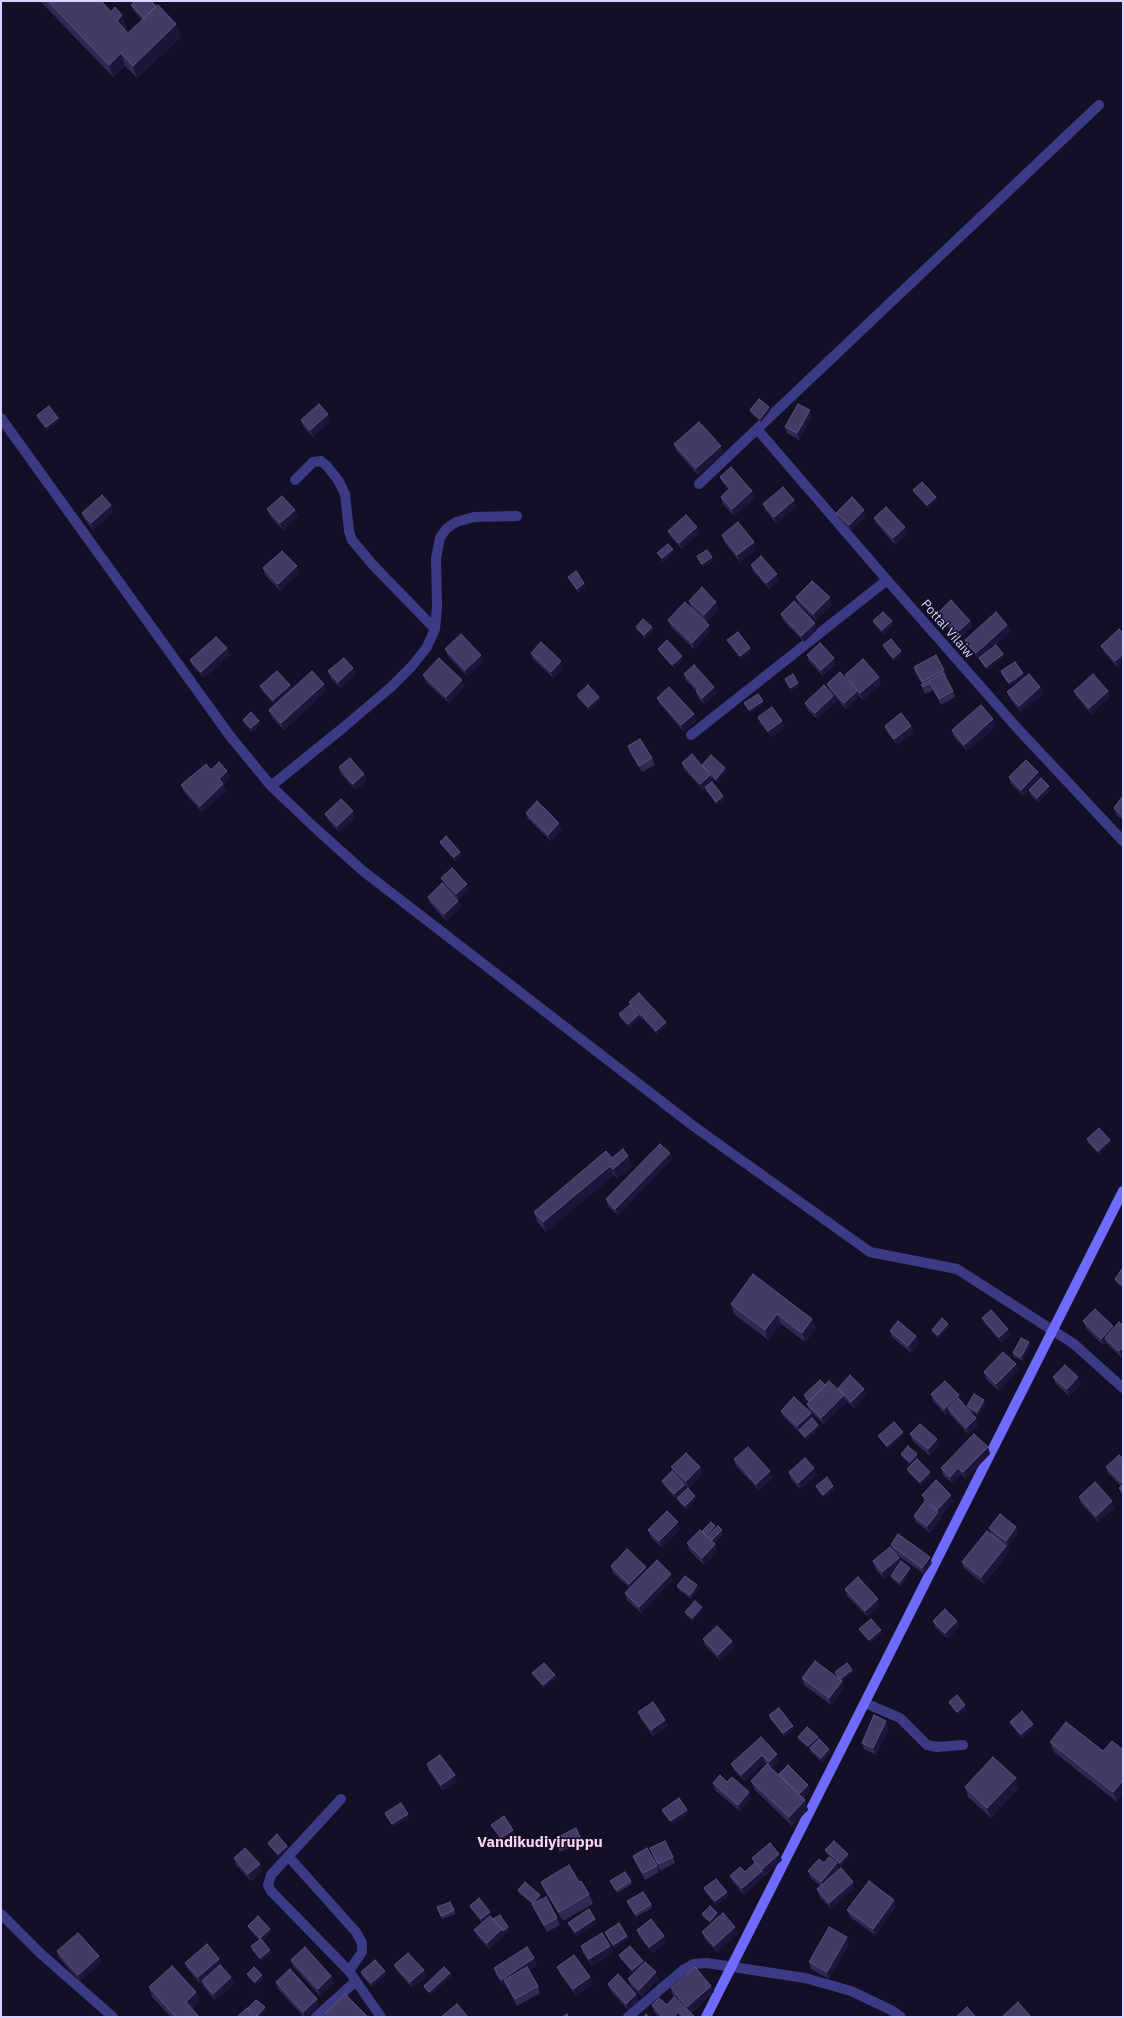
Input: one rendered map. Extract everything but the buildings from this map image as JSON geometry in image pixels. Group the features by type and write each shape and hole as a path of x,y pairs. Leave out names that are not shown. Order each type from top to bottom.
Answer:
{"street":[{"path":"699,484 1099,105"},
{"path":"1,418 230,736 271,786 312,826 363,871 692,1125 870,1252 957,1269 1074,1344 1123,1388"},
{"name":"Pottal Vilaiw","path":"757,429 1018,729 1123,841"},
{"path":"295,480 313,462 321,461 327,466 338,480 345,494 349,531 352,540 373,565 435,629"},
{"path":"271,786 391,687 412,666 423,652 435,629 437,607 436,558 440,538 446,529 456,522 474,517 517,516"},
{"path":"691,736 887,580"},
{"path":"706,2017 869,1705 1123,1191"},
{"path":"869,1705 889,1712 900,1718 927,1745 937,1747 963,1744"},
{"path":"341,1799 288,1856 272,1875 268,1885 271,1891 349,1971 380,2017"},
{"path":"288,1856 356,1932 362,1942 362,1952 349,1971"},
{"path":"1,1914 40,1953 113,2017"},
{"path":"628,2017 683,1970 694,1964 707,1963 805,1978 851,1991 891,2010 901,2017"},
{"path":"316,2017 356,1981"}],"district":[{"name":"Vandikudiyiruppu","path":"540,1843"}]}
